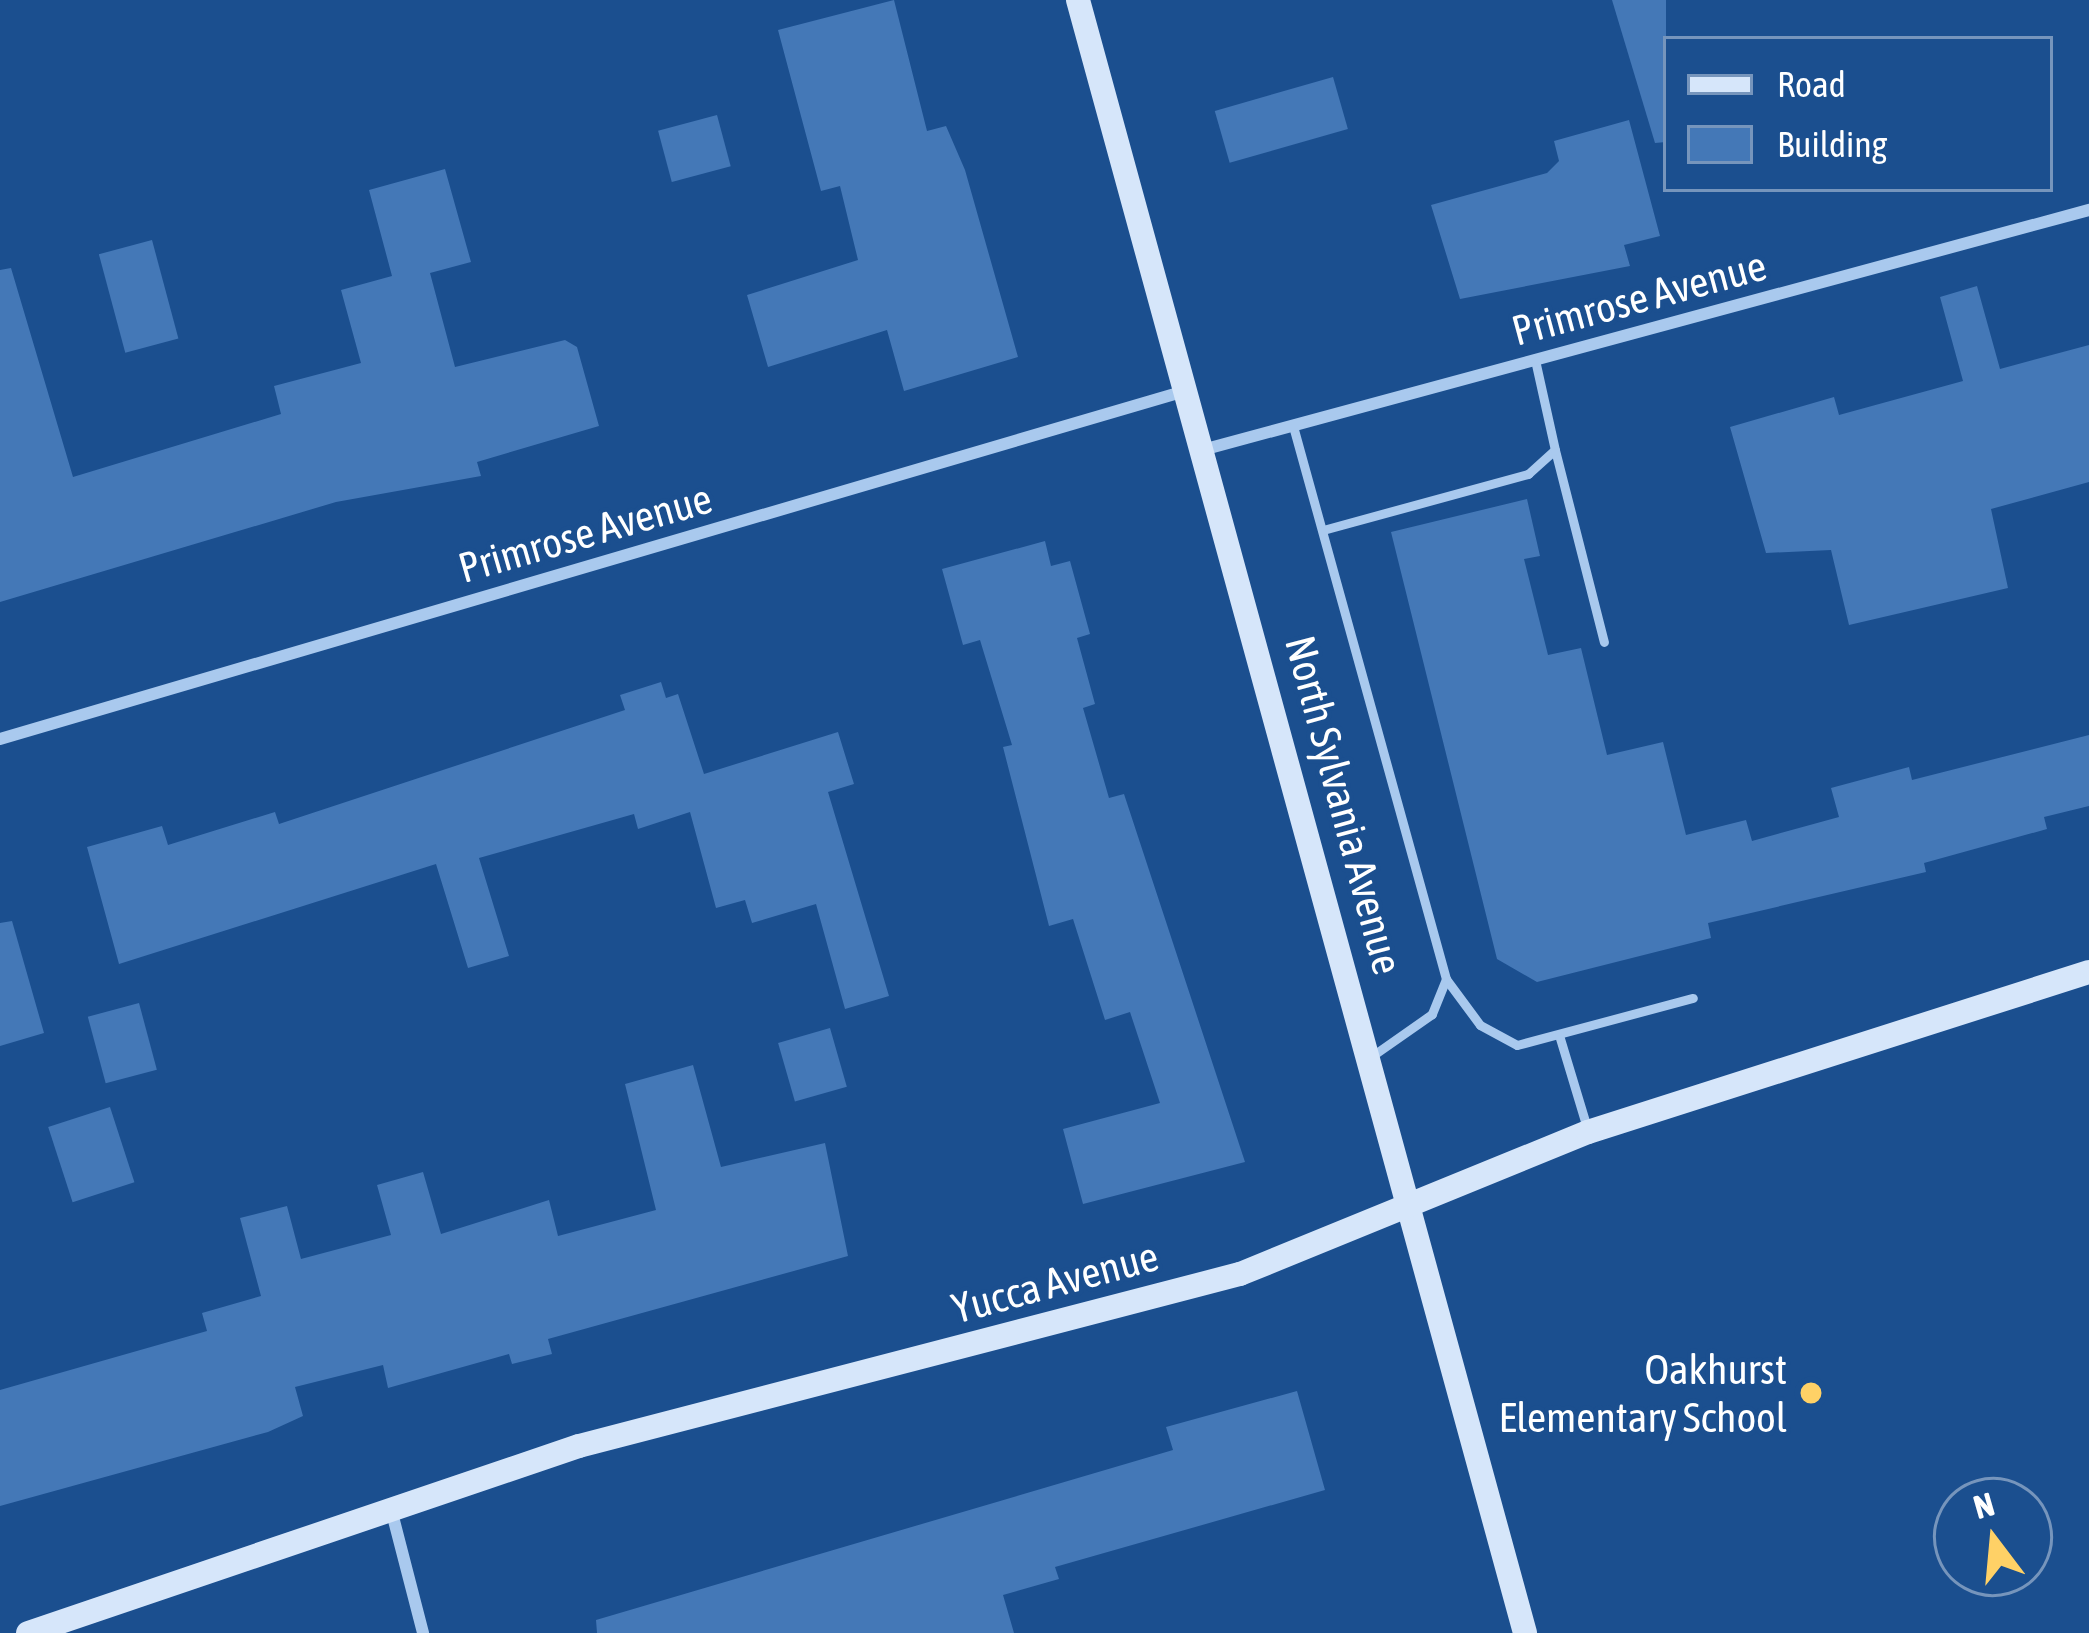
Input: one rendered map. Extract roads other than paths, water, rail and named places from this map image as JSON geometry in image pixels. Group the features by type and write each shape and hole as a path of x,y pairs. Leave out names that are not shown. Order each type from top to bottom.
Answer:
{"street":[{"name":"North Sylvania Avenue","path":"1078,0 1206,449 1525,1633"},
{"name":"Primrose Avenue","path":"1206,449 2089,209"},
{"name":"Primrose Avenue","path":"0,739 1189,390"},
{"name":"Yucca Avenue","path":"28,1633 579,1446 1240,1274 1414,1210 1588,1132 2089,972"},
{"path":"391,1509 423,1633"}],"lane":[{"path":"1535,360 1604,642"},
{"path":"1294,426 1446,979 1480,1025 1517,1046 1694,998"},
{"path":"1323,530 1528,474 1555,450"},
{"path":"1372,1056 1432,1014 1446,979"},
{"path":"1559,1035 1588,1132"}],"place":[{"name":"Oakhurst Elementary School","path":"1811,1393"}]}
